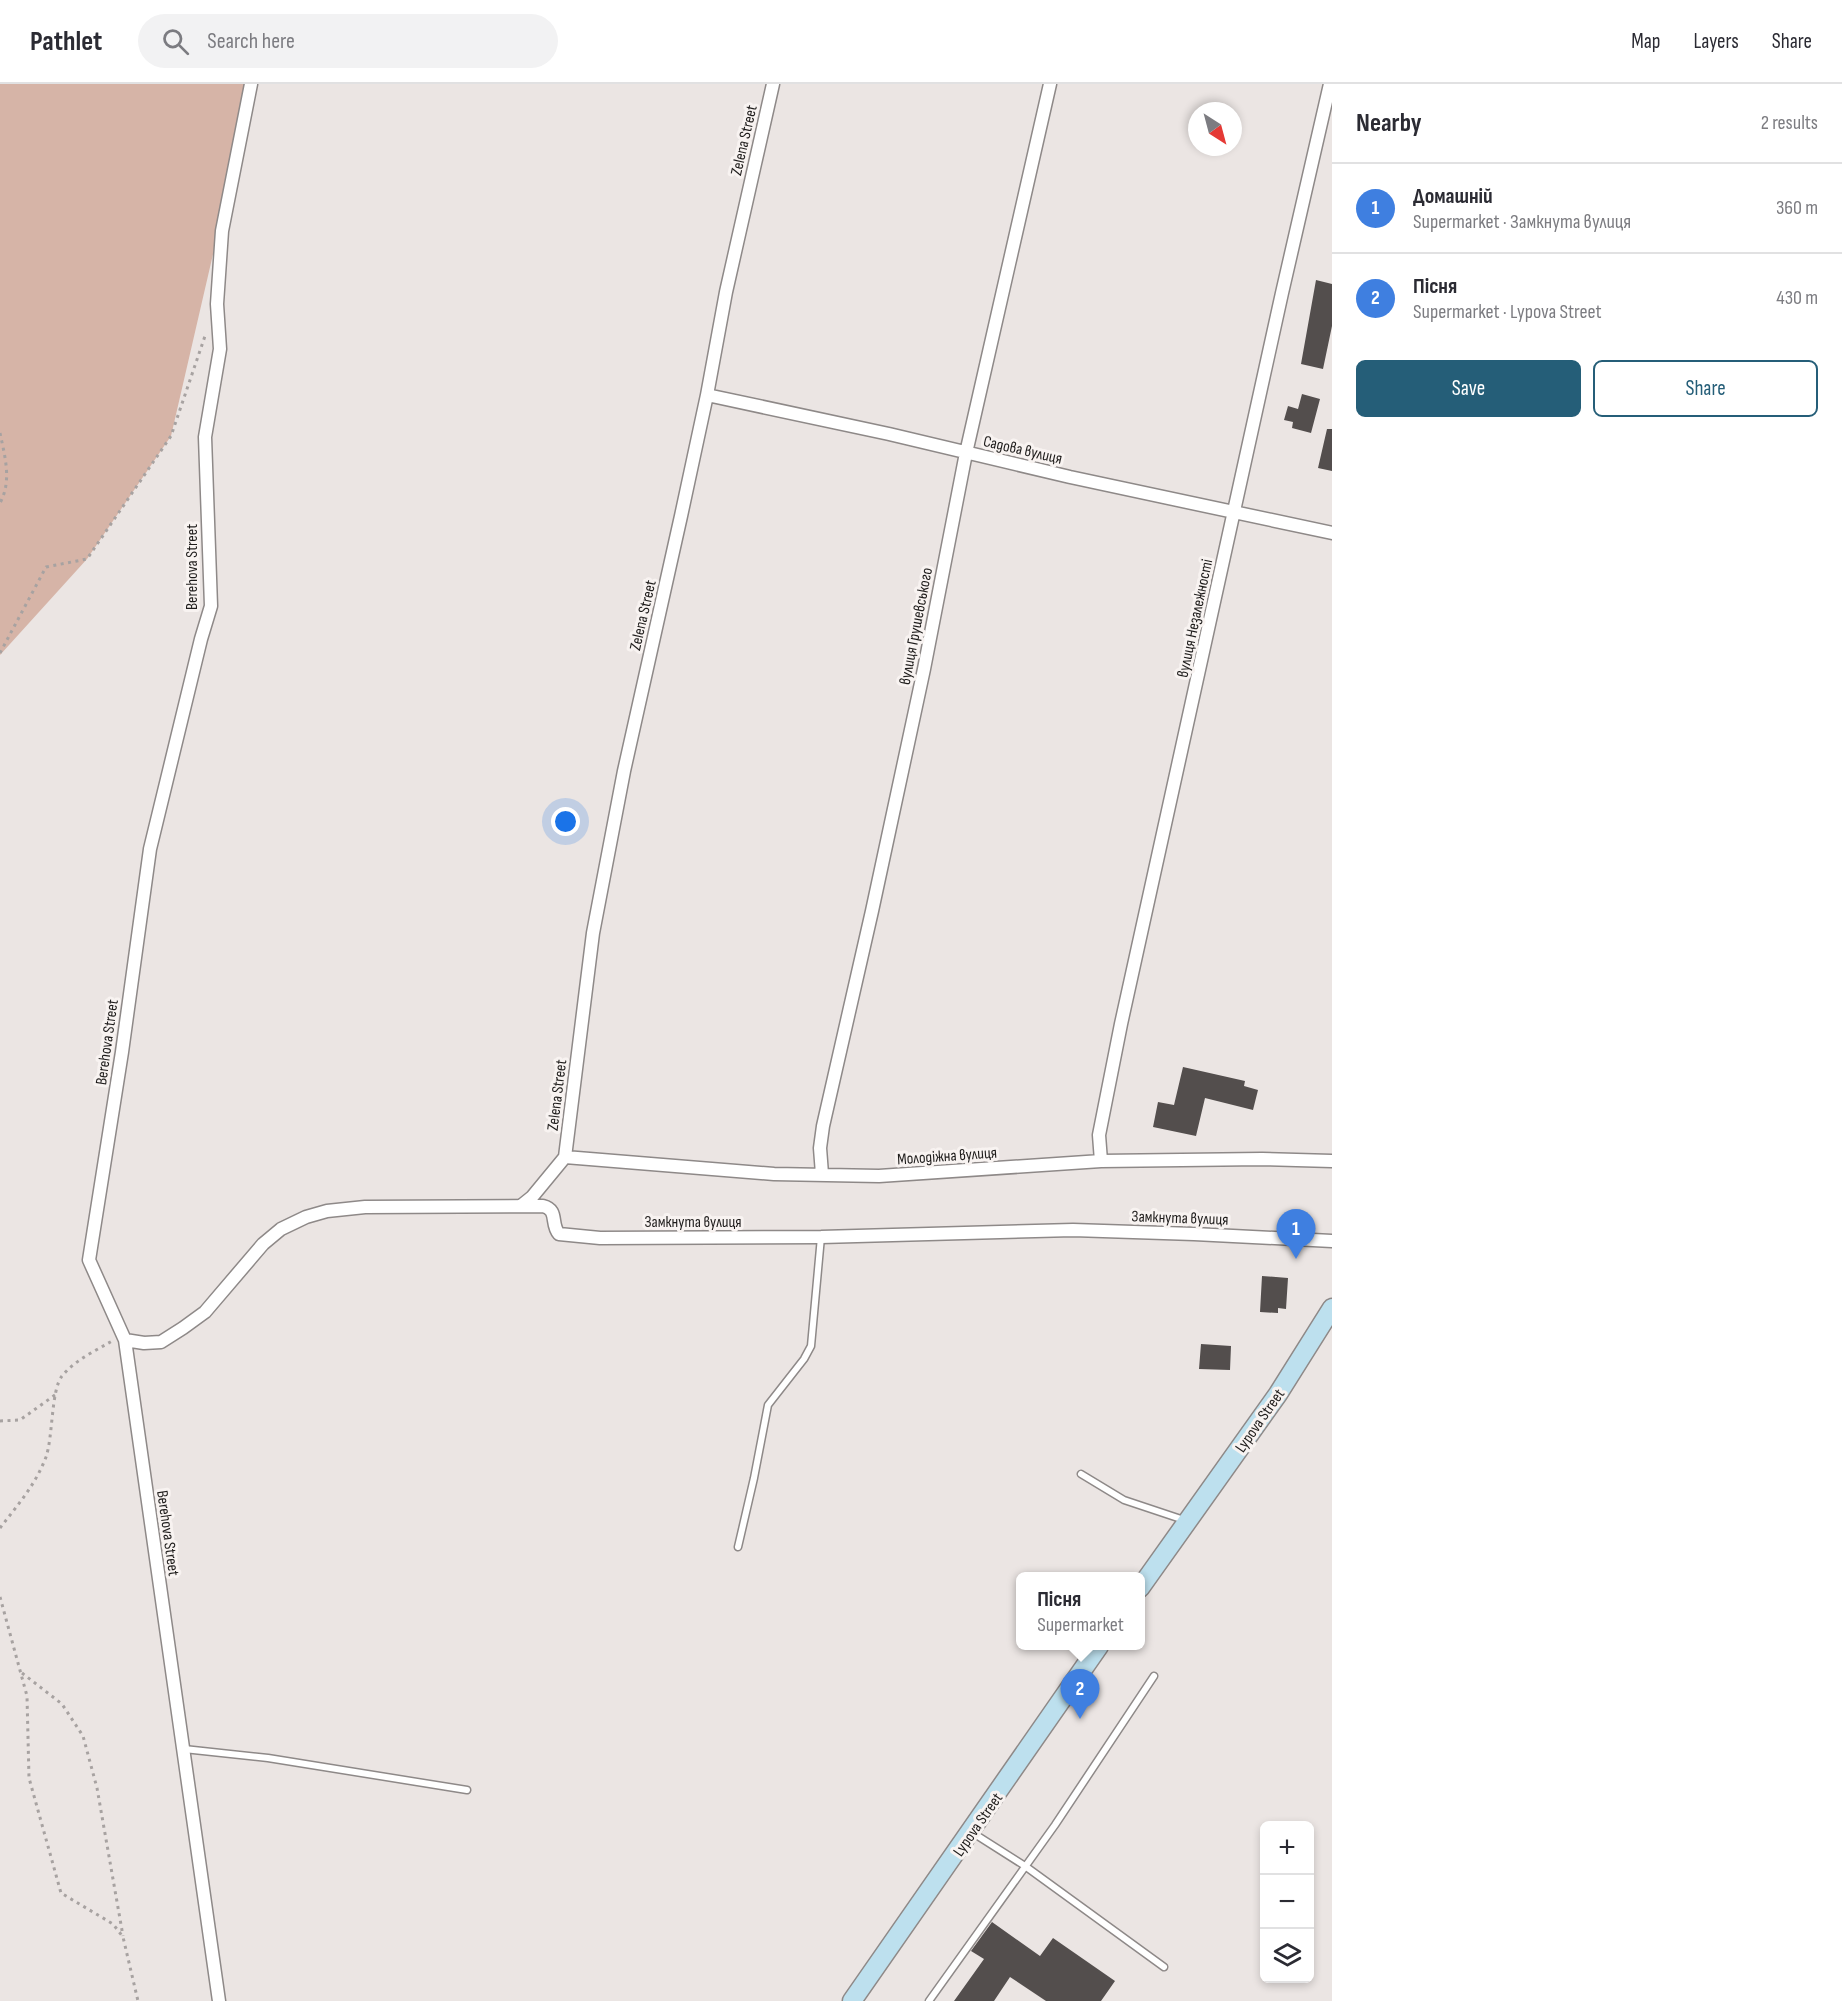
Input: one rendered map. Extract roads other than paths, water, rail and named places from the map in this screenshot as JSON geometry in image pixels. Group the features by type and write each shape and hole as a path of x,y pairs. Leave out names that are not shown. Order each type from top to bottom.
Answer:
{"street":[{"name":"Berehova Street","path":"219,2001 125,1340 89,1260 122,1052 150,849 211,606 205,437 220,349 216,304 222,231 251,84"},
{"name":"Zelena Street","path":"565,1157 593,933 624,771 707,395 726,292 773,84"},
{"name":"вулиця Грушевського","path":"822,1174 820,1148 823,1126 924,669 966,453 1050,84"},
{"name":"вулиця Незалежності","path":"1101,1161 1099,1135 1102,1118 1330,84"},
{"name":"Садова вулиця","path":"707,395 1070,477 1332,533"},
{"name":"Молодіжна вулиця","path":"565,1157 774,1174 879,1176 1101,1161 1251,1159 1332,1161"},
{"path":"522,1205 532,1197 565,1157"},
{"name":"Замкнута вулиця","path":"125,1340 144,1343 160,1342 183,1328 205,1312 263,1244 281,1230 306,1217 327,1211 365,1207 522,1205 549,1208 554,1213 555,1229 559,1234 565,1236 821,1237 1073,1230 1332,1240"},
{"name":"Lypova Street","path":"1145,1581 1278,1394 1332,1308"},
{"name":"Lypova Street","path":"852,2001 1097,1650"}],"lane":[{"path":"738,1547 768,1405 804,1359 811,1346 821,1237"},
{"path":"1081,1474 1124,1500 1188,1521"},
{"path":"929,2001 1025,1866 1154,1676"},
{"path":"183,1749 268,1758 467,1790"},
{"path":"971,1832 1025,1866 1164,1967"}],"place":[{"name":"Домашній","path":"1296,1259"},
{"name":"Пісня","path":"1080,1719"}]}
